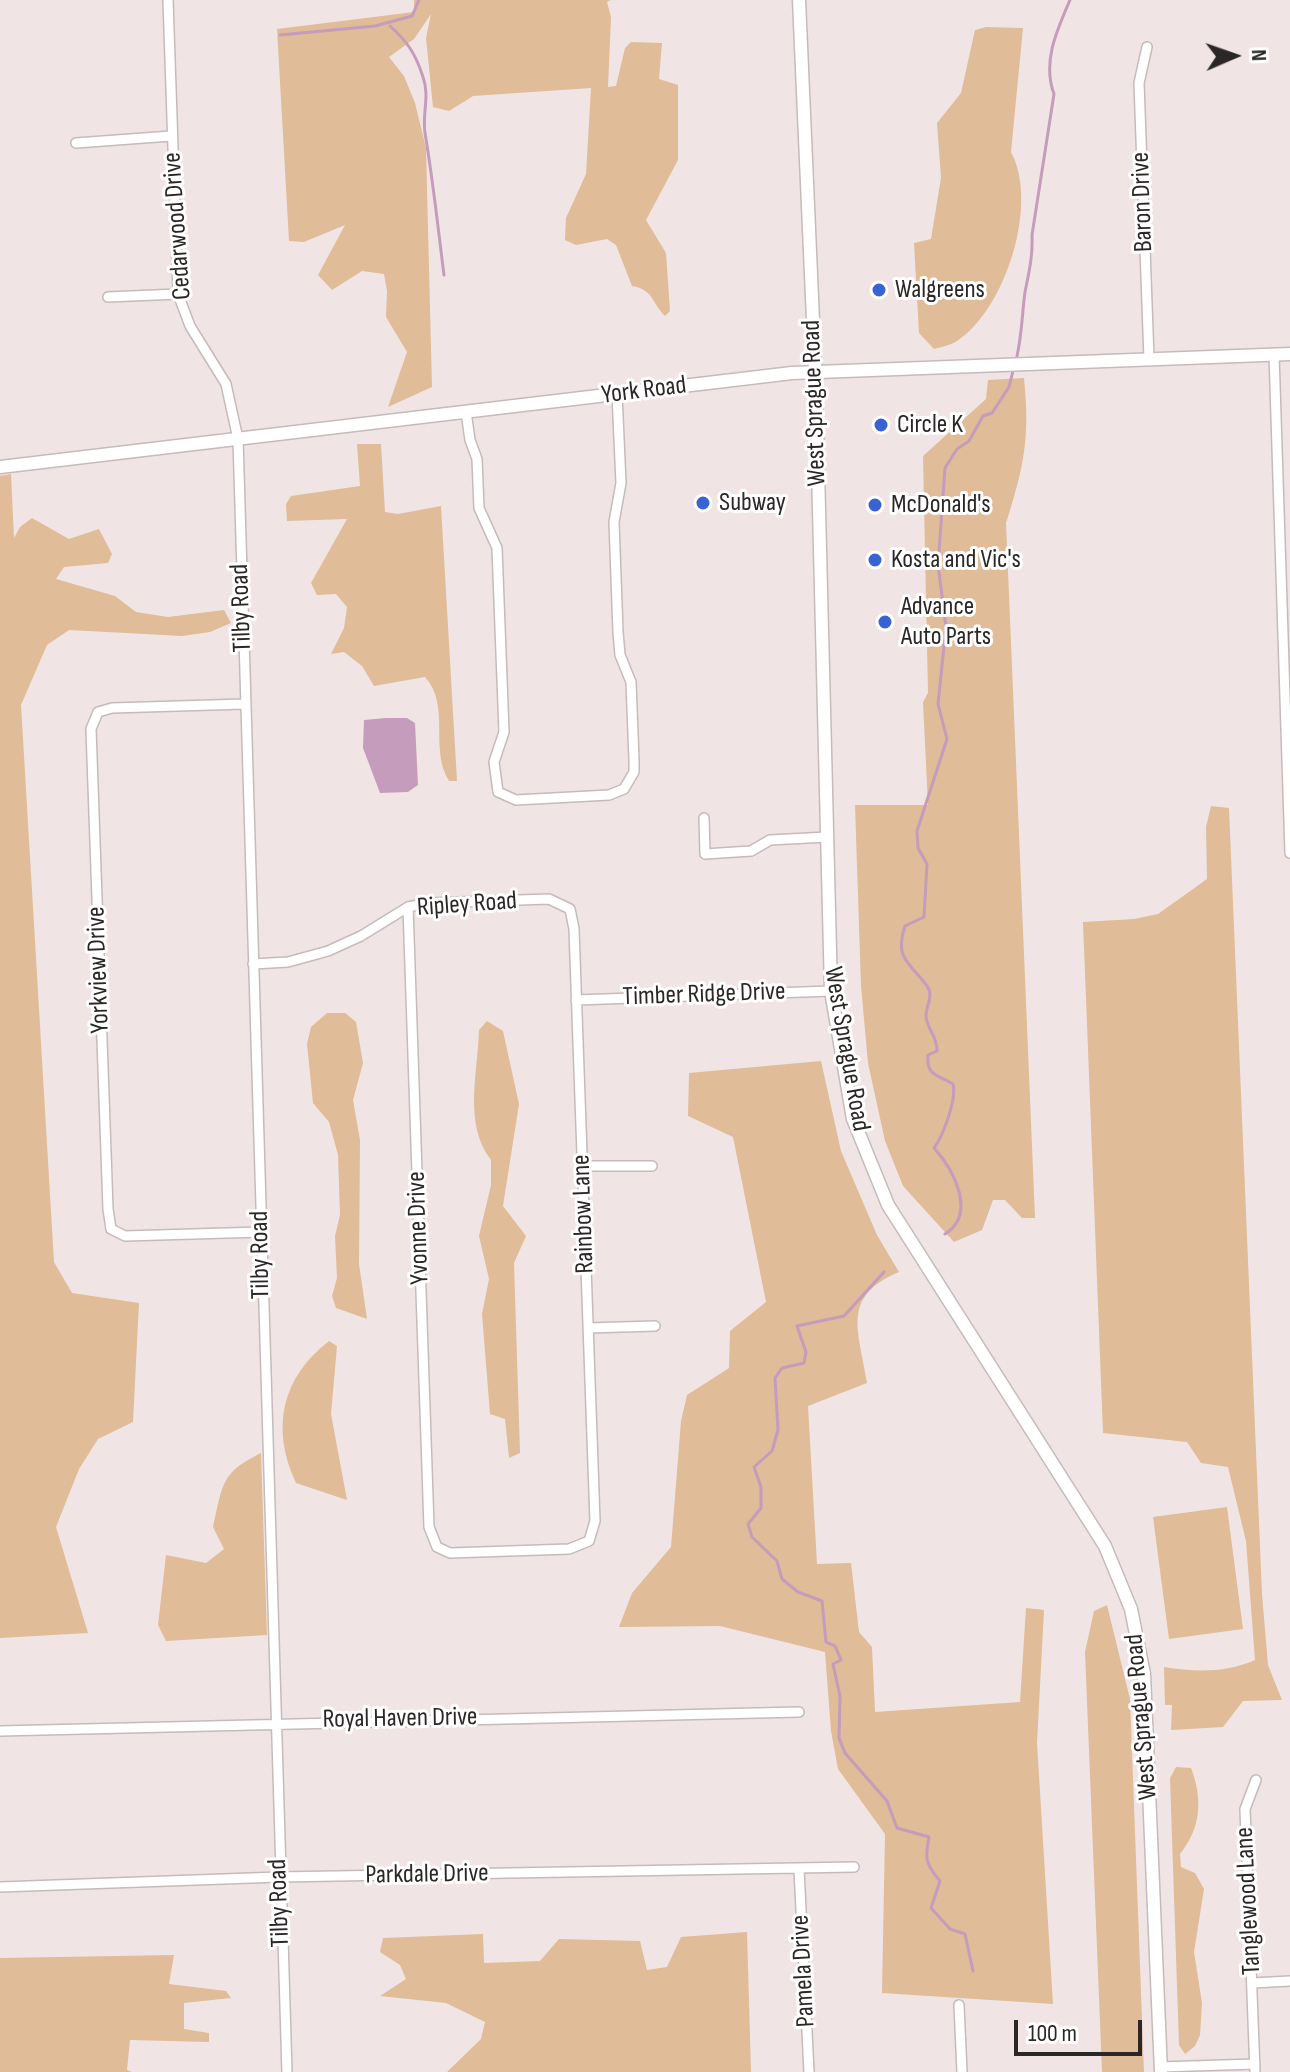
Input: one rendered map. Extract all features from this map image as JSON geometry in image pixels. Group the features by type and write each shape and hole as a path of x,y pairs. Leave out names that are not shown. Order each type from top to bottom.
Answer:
{"street":[{"name":"Cedarwood Drive","path":"168,0 178,294 190,326 226,384 238,439"},
{"name":"West Sprague Road","path":"799,0 815,373 831,991 853,1119 888,1205 1105,1546 1131,1609 1144,1674 1161,2070"},
{"name":"Baron Drive","path":"1147,47 1139,83 1149,359"},
{"path":"76,143 171,136"},
{"path":"108,297 178,294"},
{"path":"1274,354 1285,586 1290,853"},
{"name":"York Road","path":"0,467 815,373 1290,354"},
{"path":"466,412 470,440 477,459 479,508 497,548 504,732 494,762 494,782 498,792 516,800 609,795 624,789 634,772 631,682 620,655 618,632 614,522 621,483 617,394"},
{"name":"Tilby Road","path":"238,439 274,1722 287,2072"},
{"name":"Yorkview Drive","path":"244,704 112,708 98,712 91,729 91,744 111,1229 125,1236 261,1232"},
{"path":"704,818 705,854 751,851 770,840 827,837"},
{"name":"Ripley Road","path":"253,964 288,962 328,951 361,936 408,907 428,903 549,899"},
{"name":"Rainbow Lane","path":"549,899 570,909 576,1000 595,1521 589,1541"},
{"name":"Yvonne Drive","path":"408,907 429,1527 437,1547 450,1553 569,1549 589,1541"},
{"name":"Timber Ridge Drive","path":"576,1000 831,991"},
{"path":"582,1166 652,1166"},
{"path":"588,1328 655,1326"},
{"name":"Royal Haven Drive","path":"0,1731 274,1722 799,1712"},
{"name":"Tanglewood Lane","path":"1255,2068 1245,1809 1256,1780"},
{"name":"Parkdale Drive","path":"0,1887 279,1877 854,1867"},
{"name":"Pamela Drive","path":"799,1869 809,2072"},
{"path":"1253,1983 1290,1981"},
{"path":"959,2005 962,2072"},
{"path":"1161,2070 1255,2068"}],"shaded area":[{"path":"414,0 611,0 607,2 611,17 608,87 616,86 625,48 631,42 662,43 659,79 678,85 678,160 646,220 666,253 670,311 665,316 644,290 632,286 616,245 607,239 576,245 565,240 566,218 586,174 591,88 473,96 449,111 433,107 426,38 431,14 414,39 389,57 404,76 415,103 426,148 432,387 388,407 407,352 386,317 384,274 362,271 332,290 318,275 345,225 304,242 289,241 277,29 414,12"},
{"path":"986,27 1023,28 1011,152 1019,173 1019,226 1013,254 990,305 975,326 957,341 934,349 919,333 914,243 931,239 941,178 937,123 961,93 975,30"},
{"path":"1024,378 1024,452 1006,523 1035,1218 1022,1218 1005,1200 993,1200 982,1230 954,1242 903,1186 885,1141 868,1063 861,986 855,805 928,805 923,702 928,693 923,456 986,399 988,380"},
{"path":"357,444 381,444 385,512 398,514 441,506 457,781 449,781 443,768 437,701 425,677 374,686 362,666 344,652 331,654 344,628 347,607 336,594 317,595 311,583 347,519 287,521 286,504 291,496 360,486"},
{"path":"11,474 14,538 20,527 32,518 69,539 99,529 112,554 108,563 64,567 56,579 115,596 136,612 168,617 224,610 231,623 210,632 182,636 69,630 47,645 21,705 54,1262 72,1293 139,1303 133,1422 98,1439 79,1469 56,1527 88,1633 0,1638 0,476"},
{"path":"407,718 415,723 418,785 408,792 380,793 363,748 364,720"},
{"path":"1211,806 1229,808 1262,1594 1268,1665 1282,1700 1243,1701 1223,1727 1171,1730 1172,1705 1165,1705 1164,1667 1210,1670 1255,1660 1246,1541 1228,1467 1201,1463 1187,1442 1103,1433 1083,922 1134,919 1158,914 1207,879 1206,827"},
{"path":"327,1013 345,1013 356,1022 363,1063 353,1100 360,1140 359,1264 367,1319 336,1308 332,1296 337,1278 335,1236 340,1215 338,1155 329,1122 313,1103 307,1044 311,1027"},
{"path":"487,1021 503,1031 519,1104 503,1206 526,1236 514,1263 520,1453 509,1458 505,1419 490,1414 482,1314 489,1279 479,1236 491,1185 491,1160 477,1130 474,1097 479,1030"},
{"path":"821,1061 841,1151 877,1235 899,1272 868,1292 861,1304 858,1331 867,1383 808,1406 817,1564 851,1563 859,1632 872,1647 875,1712 1020,1702 1026,1608 1044,1610 1037,1743 1053,2004 882,1993 885,1834 838,1769 831,1731 825,1652 720,1626 619,1627 632,1593 671,1547 681,1421 687,1395 729,1368 730,1331 766,1302 733,1137 688,1116 689,1073"},
{"path":"329,1341 337,1346 331,1414 347,1500 296,1483 284,1443 285,1405 291,1387 313,1355"},
{"path":"261,1453 267,1635 166,1641 158,1625 166,1555 206,1563 224,1549 213,1527 225,1482 238,1467"},
{"path":"1227,1507 1243,1629 1169,1639 1153,1517"},
{"path":"1107,1605 1130,1699 1144,2072 1102,2072 1085,1652 1094,1611"},
{"path":"1176,1767 1191,1768 1198,1802 1196,1824 1180,1854 1181,1867 1195,1873 1204,1889 1194,1952 1202,2003 1200,2035 1195,2046 1185,2054 1179,2045 1170,1778"},
{"path":"747,1932 751,2072 447,2072 481,2039 485,2022 446,2003 380,1996 406,1979 400,1965 380,1952 383,1938 483,1934 484,1963 540,1961 559,1939 640,1941 647,1970 667,1967 681,1937"},
{"path":"174,1955 169,1984 226,1991 231,1998 184,2003 184,2029 209,2033 209,2042 130,2040 127,2070 132,2072 0,2072 0,1958"}],"waterway":[{"path":"280,35 375,26 412,16 419,0"},
{"path":"1017,356 1054,94 1050,58 1070,0"},
{"path":"390,26 411,49 425,84 425,133 444,275"},
{"path":"945,1234 955,1225 961,1204 955,1180 934,1148 948,1117 953,1084 934,1074 929,1067 928,1055 937,1051 926,1016 930,993 906,960 901,946 905,926 924,917 927,864 918,848 917,831 947,739 938,704 946,627 938,565 945,468 957,449 969,441 983,416 992,413 1009,387 1013,371"},
{"path":"884,1272 844,1316 797,1326 806,1352 804,1363 782,1368 775,1378 778,1430 772,1451 754,1467 761,1487 761,1508 748,1524 752,1537 777,1561 782,1579 798,1592 822,1601 826,1642 835,1646 841,1660 833,1664 840,1696 839,1738 845,1753 887,1801 897,1828 929,1837 927,1860 940,1881 931,1908 950,1929 965,1934 973,1971"}],"place":[{"name":"Walgreens","path":"879,290"},
{"name":"Circle K","path":"881,425"},
{"name":"Subway","path":"703,503"},
{"name":"McDonald's","path":"875,505"},
{"name":"Kosta and Vic's","path":"875,560"},
{"name":"Advance Auto Parts","path":"885,622"}]}
